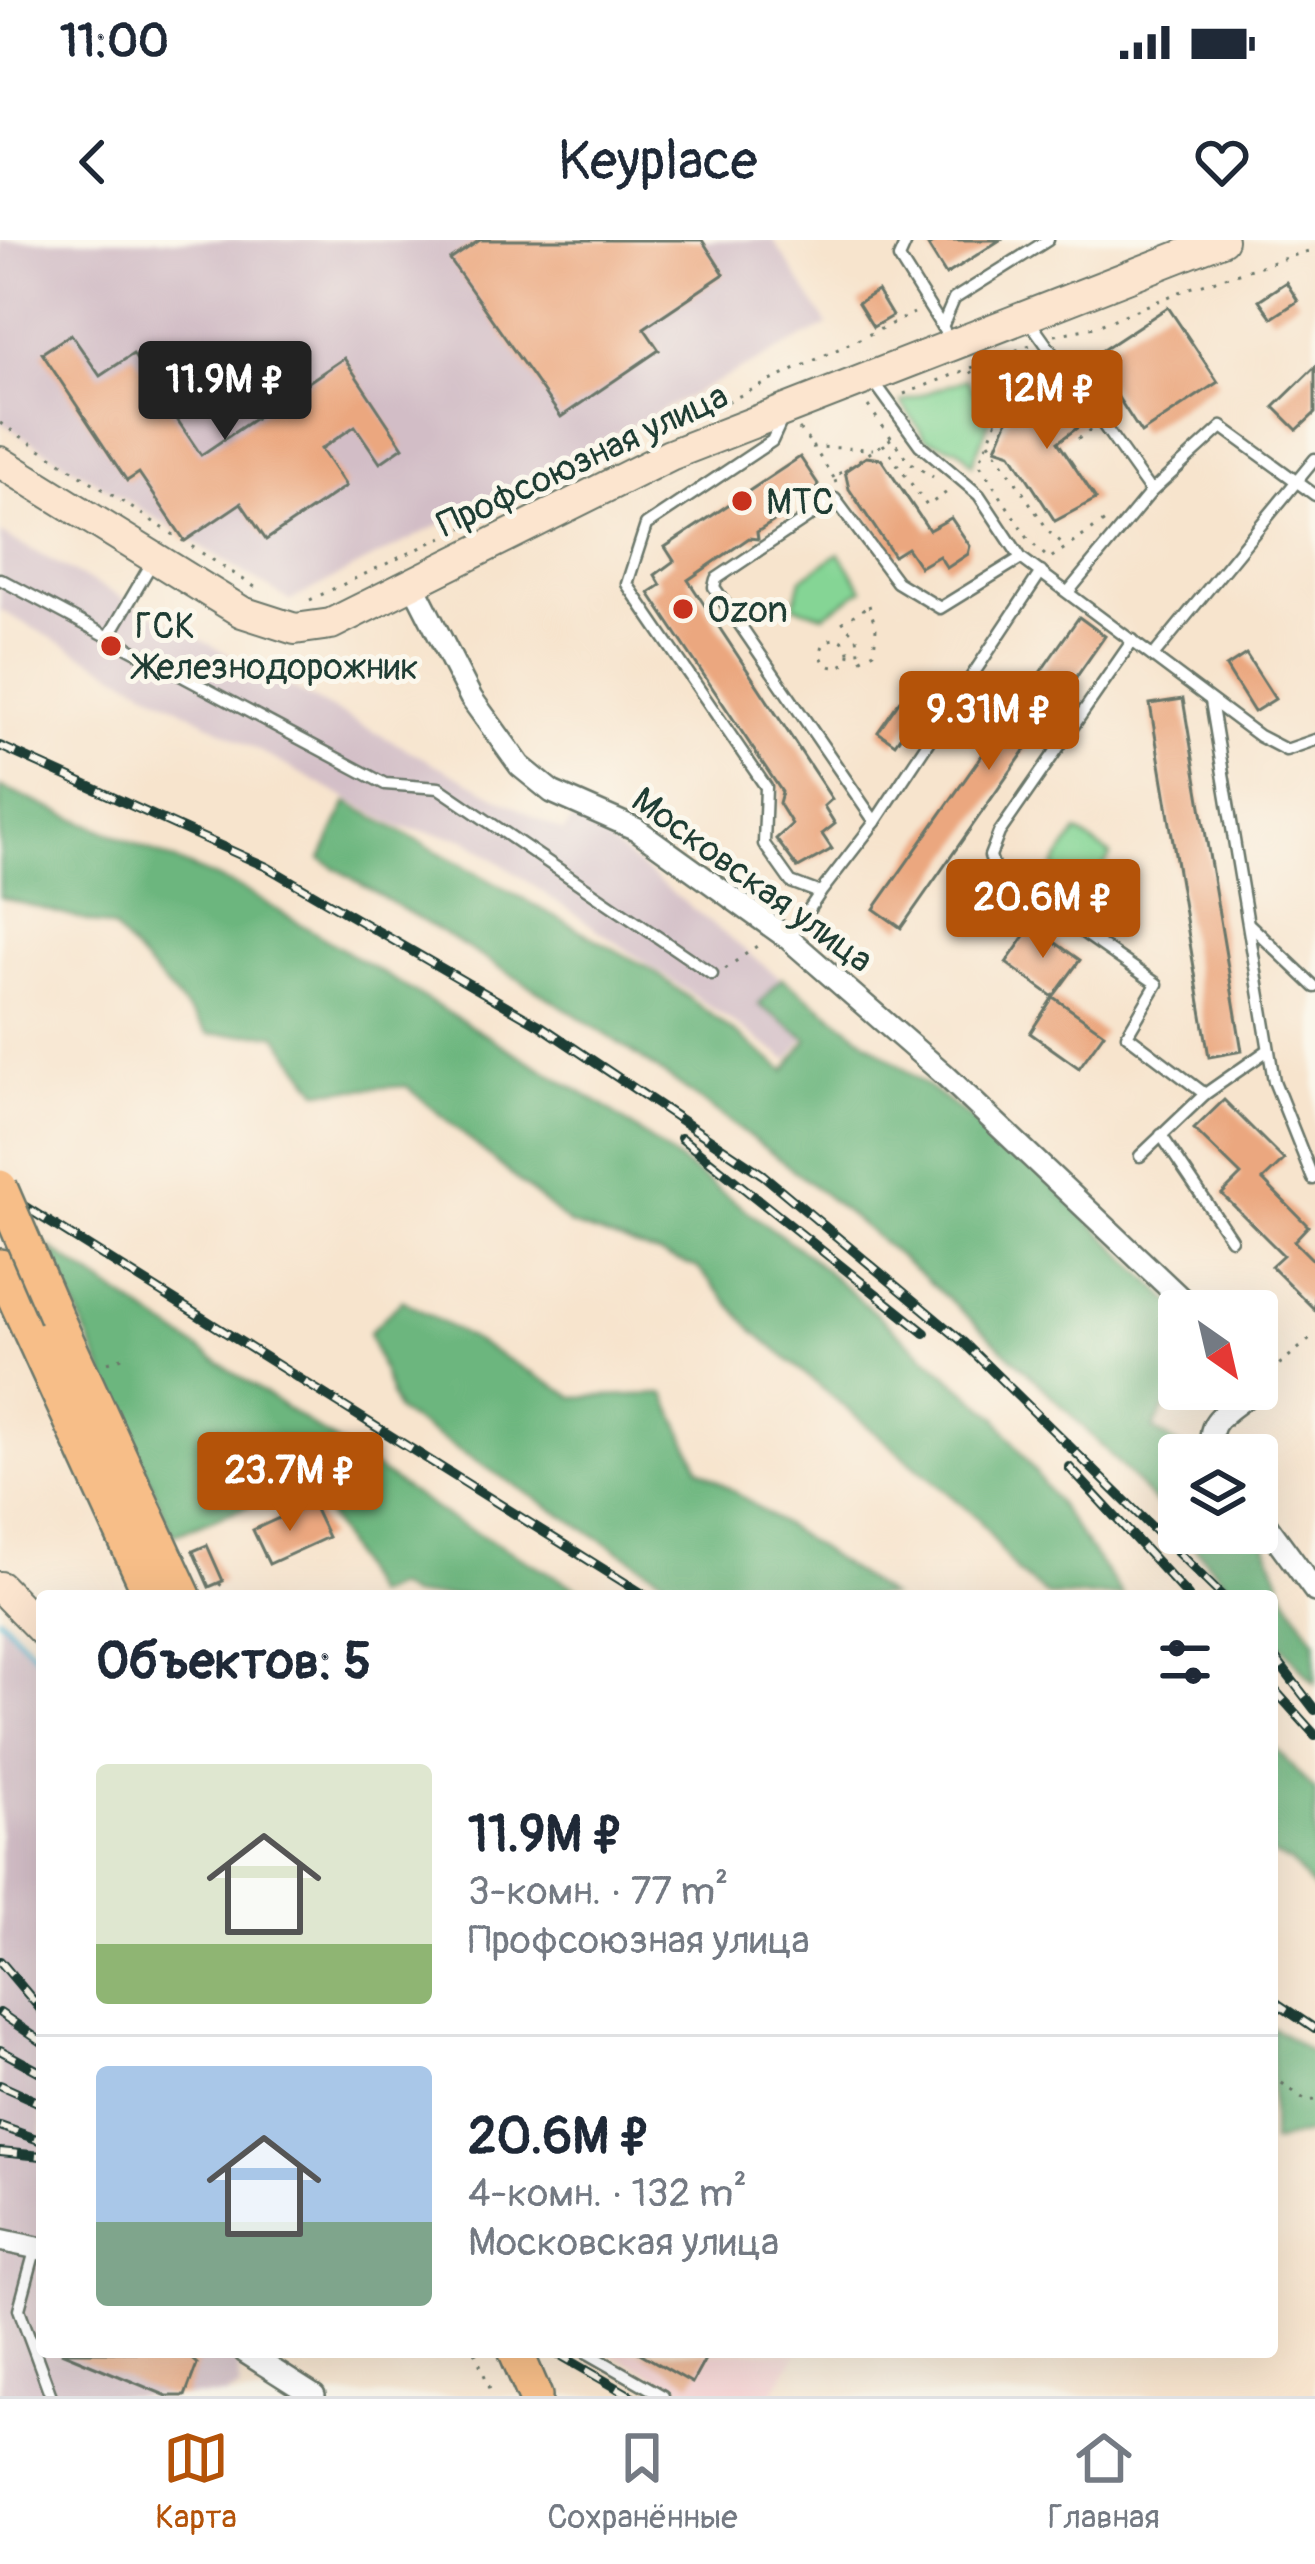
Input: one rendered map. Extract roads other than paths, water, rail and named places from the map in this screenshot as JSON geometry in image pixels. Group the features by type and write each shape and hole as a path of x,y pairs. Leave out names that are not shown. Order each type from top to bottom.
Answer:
{"main road":[{"name":"Профсоюзная улица","path":"0,462 242,612 295,629 331,624 649,465 879,388 955,347 1035,328 1222,240"},
{"path":"0,1187 181,1590"},
{"path":"6,1279 148,1590"},
{"path":"0,1587 36,1624"},
{"path":"497,2358 513,2396"},
{"path":"519,2358 535,2396"}],"street":[{"name":"Московская улица","path":"412,582 471,698 520,766 552,792 636,829 783,935 963,1091 1172,1290"},
{"path":"1210,1434 1227,1410"},
{"path":"1278,1541 1315,1591"},
{"path":"0,2240 36,2247"},
{"path":"254,2358 306,2391"},
{"path":"274,2396 306,2391"}],"lane":[{"path":"907,240 899,258 955,347"},
{"path":"955,347 954,299 1048,240"},
{"path":"1035,328 1151,492"},
{"path":"879,388 920,445 979,495 1021,558 1211,701 1286,750 1315,740"},
{"path":"792,418 772,441 646,525 627,584 766,787 764,844 791,882 820,893"},
{"path":"1070,591 1151,492 1222,427 1315,495"},
{"path":"1154,656 1315,459"},
{"path":"1296,478 1315,473"},
{"path":"875,822 714,587 716,579 835,499 897,582 940,608 1021,558"},
{"path":"109,636 154,559"},
{"path":"783,935 875,822 1041,572"},
{"path":"0,579 386,784 439,788 712,974"},
{"path":"1133,640 999,833 991,856 995,871 1157,984 1127,1035 1205,1094"},
{"path":"1211,701 1276,1090 1313,1179"},
{"path":"1247,922 1315,987"},
{"path":"1140,1156 1205,1094 1268,1050"},
{"path":"1161,1135 1232,1239"},
{"path":"36,2257 19,2309 36,2355"},
{"path":"37,2358 51,2396"},
{"path":"596,2358 663,2396"}],"waterway":[{"path":"0,1618 36,1655"}],"railway":[{"path":"0,746 267,867 541,1026 763,1175 963,1342 1216,1590"},
{"path":"681,1138 925,1333"},
{"path":"0,1191 636,1590"},
{"path":"1069,1467 1182,1590"},
{"path":"1278,1662 1315,1710"},
{"path":"1278,1694 1315,1735"},
{"path":"0,1961 36,2004"},
{"path":"1278,2004 1315,2029"},
{"path":"0,2013 36,2038"},
{"path":"0,2050 36,2070"},
{"path":"0,2085 36,2101"},
{"path":"0,2126 36,2139"},
{"path":"0,2152 36,2155"},
{"path":"565,2358 631,2396"}],"place":[{"name":"МТС","path":"742,501"},
{"name":"Ozon","path":"683,609"},
{"name":"ГСК Железнодорожник","path":"111,646"}]}
